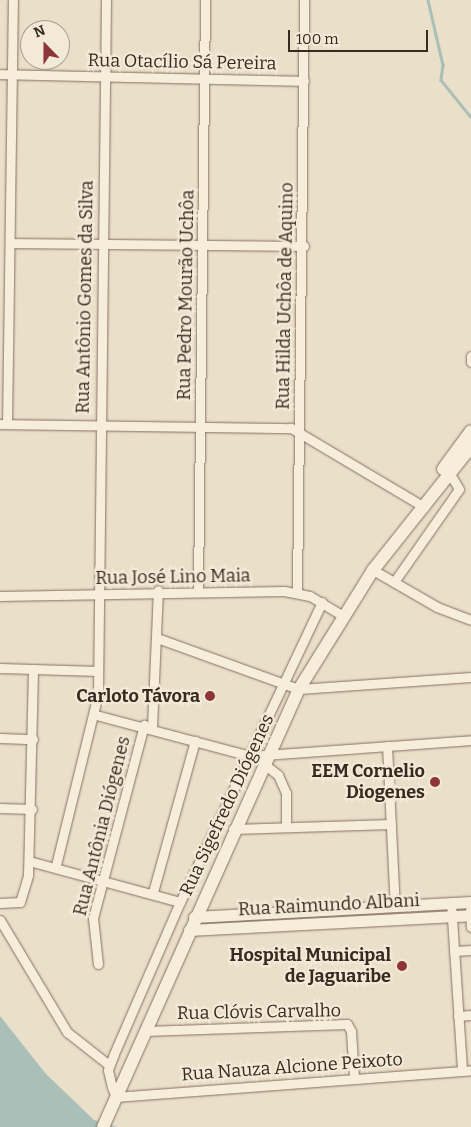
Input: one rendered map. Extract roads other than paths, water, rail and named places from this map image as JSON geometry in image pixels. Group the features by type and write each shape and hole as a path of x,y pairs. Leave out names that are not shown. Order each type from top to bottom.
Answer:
{"main road":[{"path":"420,509 471,431"},
{"path":"420,509 471,447"},
{"name":"Rua Sigefredo Diógenes","path":"104,1125 233,829 299,689 342,615 373,570 420,509"}],"street":[{"path":"13,0 12,243 4,424 200,426 300,430 420,509"},
{"name":"Rua Antônio Gomes da Silva","path":"56,865 96,714 98,671 100,243 106,0"},
{"name":"Rua Pedro Mourão Uchôa","path":"198,590 204,245 205,0"},
{"name":"Rua Hilda Uchôa de Aquino","path":"297,592 304,246 304,0"},
{"name":"Rua Otacílio Sá Pereira","path":"0,74 304,81"},
{"path":"12,243 304,246"},
{"path":"471,356 471,362"},
{"path":"394,582 459,489 450,474"},
{"path":"373,570 471,620"},
{"name":"Rua José Lino Maia","path":"0,596 97,594 158,590 297,592 322,602 342,615"},
{"name":"Rua Antônia Diógenes","path":"98,964 92,929 104,878 148,726 157,638 158,590"},
{"path":"116,1097 109,1065 180,902 322,602"},
{"path":"157,638 299,689 471,677"},
{"path":"0,668 98,671"},
{"path":"0,903 11,905 25,892 30,860 33,669"},
{"path":"96,714 148,726 266,760 387,746 471,740"},
{"path":"0,738 32,738"},
{"path":"153,892 195,741"},
{"path":"387,746 395,906"},
{"path":"266,760 278,776 286,793 286,827"},
{"path":"0,808 32,809"},
{"path":"233,829 391,824"},
{"path":"30,860 104,878 180,902"},
{"path":"470,902 471,927"},
{"name":"Rua Raimundo Albani","path":"194,918 470,902"},
{"path":"451,903 458,1016 466,1070"},
{"path":"341,910 341,922"},
{"path":"240,928 242,915"},
{"name":"Rua Raimundo Albani","path":"189,930 471,915"},
{"path":"0,920 67,1032 109,1065"},
{"path":"454,951 471,950"},
{"path":"458,1016 471,1015"},
{"name":"Rua Clóvis Carvalho","path":"145,1031 347,1024 351,1031 354,1079"},
{"name":"Rua Nauza Alcione Peixoto","path":"116,1097 466,1070"}],"water":[{"path":"0,1016 46,1074 94,1120 117,1127 0,1127"}],"waterway":[{"path":"428,0 443,65 441,80 471,117"}],"place":[{"name":"Carloto Távora","path":"210,696"},
{"name":"EEM Cornelio Diogenes","path":"435,782"},
{"name":"Hospital Municipal de Jaguaribe","path":"402,966"}]}
